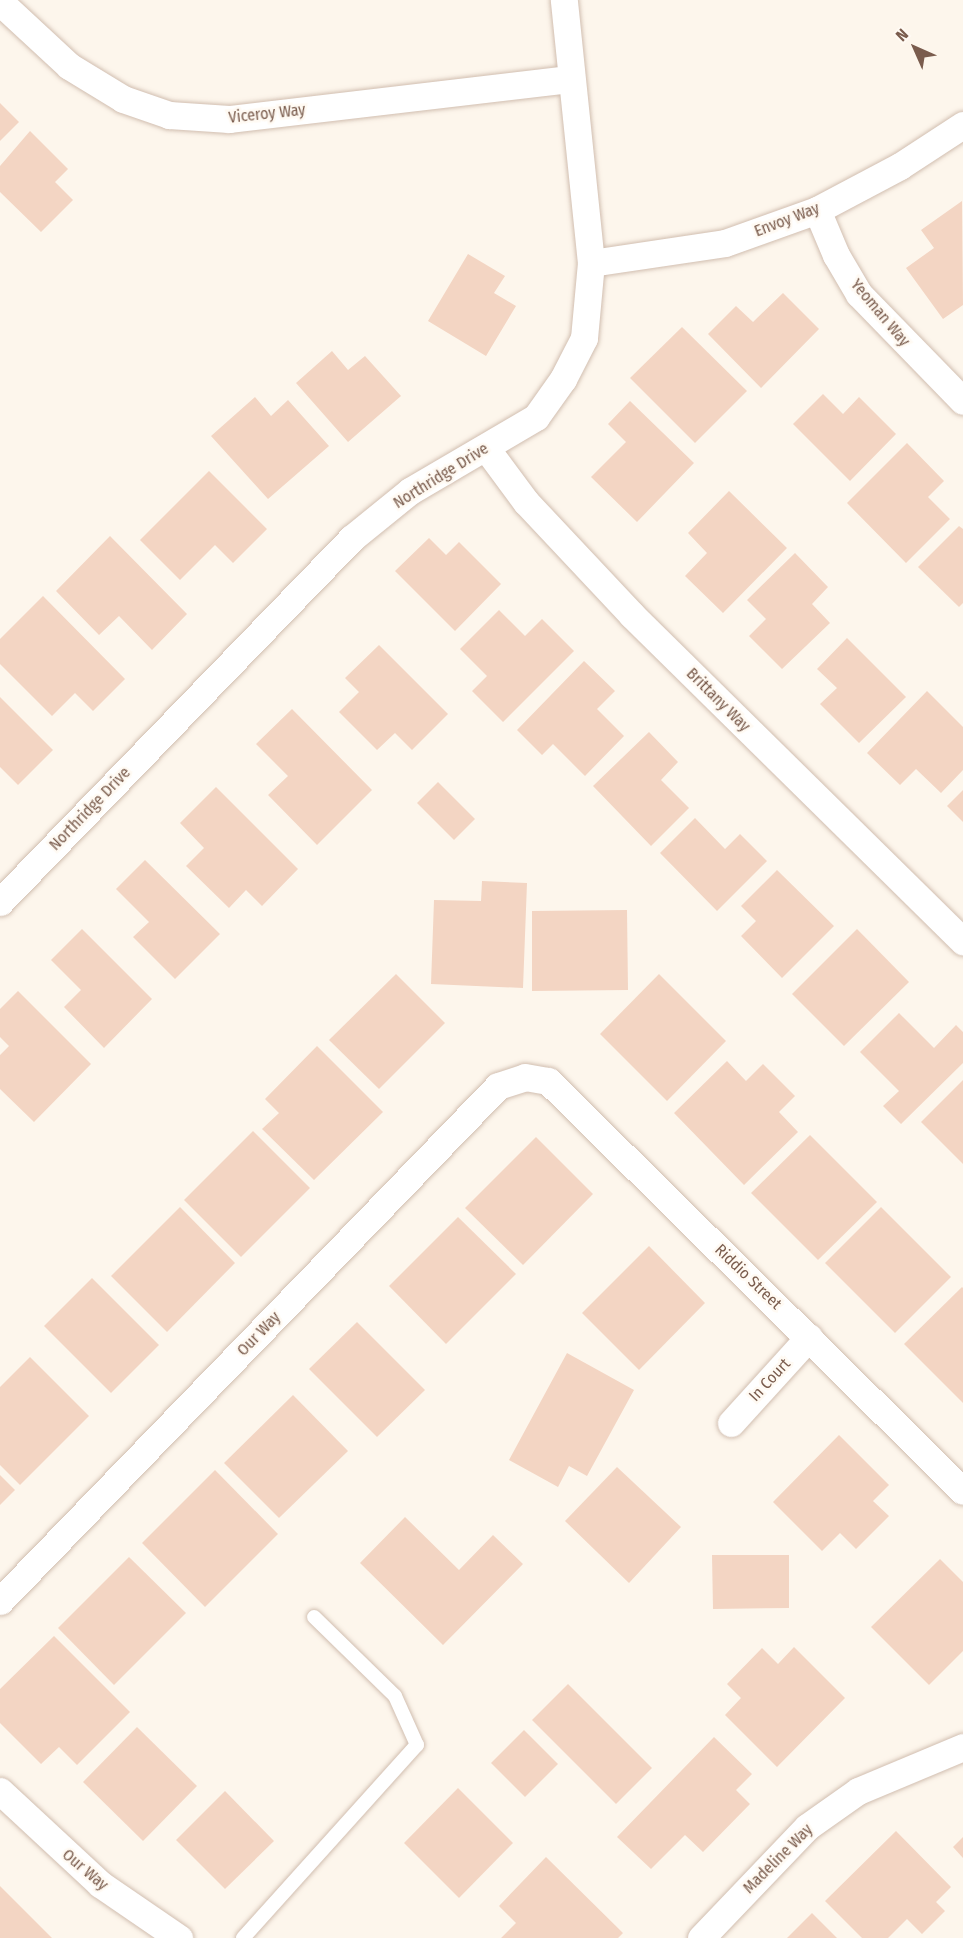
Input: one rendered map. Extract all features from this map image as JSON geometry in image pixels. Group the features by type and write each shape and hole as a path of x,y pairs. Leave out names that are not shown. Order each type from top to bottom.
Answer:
{"street":[{"name":"Northridge Drive","path":"0,902 352,538 410,491 536,417 563,379 584,338 591,263 569,80 564,0"},
{"name":"Viceroy Way","path":"0,2 69,66 123,99 169,115 229,119 569,80"},
{"name":"Envoy Way","path":"591,263 726,243 817,210 900,166 963,125"},
{"name":"Yeoman Way","path":"817,210 836,255 860,294 963,401"},
{"name":"Brittany Way","path":"486,448 526,502 632,615 963,941"},
{"name":"Riddio Street","path":"525,1077 548,1081 963,1491"},
{"name":"Our Way","path":"0,1601 498,1086 525,1077"},
{"name":"In Court","path":"731,1423 809,1337"},
{"name":"Madeline Way","path":"701,1938 807,1827 858,1791 963,1747"},
{"name":"Our Way","path":"0,1791 100,1884 179,1938"}],"lane":[{"path":"243,1938 417,1745 395,1696 314,1617"}],"building":[{"path":"0,103 19,122 0,141"},
{"path":"30,131 68,169 55,182 73,200 41,232 0,192 0,166"},
{"path":"962,201 963,305 943,319 906,268 934,248 921,230"},
{"path":"468,254 505,276 494,293 516,306 486,356 428,321"},
{"path":"783,293 819,329 761,388 708,334 736,306 753,322"},
{"path":"682,327 747,391 695,443 630,378"},
{"path":"332,351 348,370 365,356 401,396 348,442 296,383"},
{"path":"823,394 843,414 859,397 896,434 850,481 793,424"},
{"path":"255,397 271,416 288,400 329,446 268,499 211,436"},
{"path":"630,401 694,463 637,522 591,477 626,442 608,424"},
{"path":"907,443 944,481 928,497 950,519 906,563 847,503"},
{"path":"209,471 267,529 233,563 215,545 180,580 140,540"},
{"path":"729,491 787,548 723,613 685,576 707,553 688,533"},
{"path":"959,526 963,529 963,603 959,607 918,567"},
{"path":"110,536 187,614 152,650 119,616 99,635 56,591"},
{"path":"429,538 446,555 459,542 501,584 455,631 395,571"},
{"path":"795,553 828,587 812,604 830,623 782,669 749,636 766,619 747,600"},
{"path":"43,596 125,679 93,711 75,693 52,716 0,664 0,639"},
{"path":"499,610 525,636 542,619 574,651 503,722 472,691 487,676 460,649"},
{"path":"847,638 906,697 859,743 820,704 837,688 817,669"},
{"path":"379,645 448,714 412,750 395,733 377,750 339,712 359,692 345,678"},
{"path":"584,661 615,691 597,709 624,736 585,776 553,744 542,755 517,730"},
{"path":"927,691 963,727 963,770 941,793 916,769 900,785 867,753"},
{"path":"0,697 53,750 18,785 0,767"},
{"path":"292,709 372,790 317,845 268,795 288,776 256,744"},
{"path":"649,732 678,762 661,780 689,808 651,846 593,786"},
{"path":"438,782 475,819 454,840 417,803"},
{"path":"216,787 298,869 262,906 246,890 229,908 186,866 204,848 180,823"},
{"path":"963,790 963,822 947,806"},
{"path":"695,818 725,849 740,834 767,861 717,911 660,853"},
{"path":"145,860 220,934 175,979 133,937 149,922 116,889"},
{"path":"777,870 834,926 782,978 741,936 756,921 741,906"},
{"path":"482,881 527,883 523,988 431,984 434,900 481,901"},
{"path":"627,910 628,990 532,991 532,911"},
{"path":"82,929 152,999 104,1048 64,1007 81,990 51,960"},
{"path":"857,929 909,982 844,1046 792,994"},
{"path":"396,974 445,1023 379,1089 329,1040"},
{"path":"659,974 726,1041 667,1101 600,1034"},
{"path":"18,991 91,1064 34,1122 0,1089 0,1055 9,1046 0,1037 0,1009"},
{"path":"899,1013 934,1048 956,1025 963,1032 963,1063 901,1124 883,1106 899,1091 860,1052"},
{"path":"317,1046 383,1112 314,1180 262,1129 279,1113 265,1099"},
{"path":"727,1061 746,1081 763,1064 795,1096 779,1112 798,1132 744,1185 674,1113"},
{"path":"963,1080 963,1164 921,1122"},
{"path":"253,1131 310,1188 241,1257 184,1200"},
{"path":"810,1135 877,1202 818,1260 751,1193"},
{"path":"536,1137 593,1194 523,1265 465,1208"},
{"path":"180,1207 235,1263 167,1332 111,1276"},
{"path":"881,1207 951,1277 895,1333 825,1263"},
{"path":"458,1217 516,1274 446,1344 389,1286"},
{"path":"649,1246 705,1303 639,1370 582,1313"},
{"path":"92,1278 159,1345 111,1393 44,1326"},
{"path":"963,1288 963,1403 904,1344"},
{"path":"357,1322 425,1390 377,1437 309,1369"},
{"path":"567,1353 634,1390 587,1476 569,1466 558,1487 509,1460"},
{"path":"30,1357 89,1416 20,1485 0,1465 0,1387"},
{"path":"293,1395 348,1451 279,1518 224,1463"},
{"path":"839,1435 889,1485 873,1501 889,1516 856,1549 840,1533 822,1551 773,1502"},
{"path":"617,1467 681,1527 629,1583 565,1521"},
{"path":"215,1470 278,1534 205,1607 142,1543"},
{"path":"0,1475 15,1490 0,1505"},
{"path":"405,1517 459,1570 493,1535 523,1564 443,1645 360,1563"},
{"path":"712,1555 789,1555 789,1608 713,1609"},
{"path":"129,1557 186,1613 114,1685 58,1628"},
{"path":"940,1559 963,1582 963,1651 929,1685 871,1627"},
{"path":"54,1636 130,1712 77,1765 59,1747 41,1764 0,1723 0,1689"},
{"path":"794,1647 845,1698 777,1767 725,1715 741,1698 727,1684 762,1648 778,1664"},
{"path":"568,1684 652,1768 616,1804 532,1720"},
{"path":"137,1727 197,1786 143,1841 83,1782"},
{"path":"524,1730 558,1764 525,1797 491,1763"},
{"path":"714,1737 752,1774 736,1790 750,1804 703,1852 685,1835 651,1869 617,1837"},
{"path":"458,1788 513,1843 459,1898 404,1843"},
{"path":"225,1791 274,1841 225,1889 176,1840"},
{"path":"896,1831 951,1887 936,1902 945,1911 922,1934 907,1919 888,1938 862,1938 825,1901"},
{"path":"963,1837 963,1858 953,1847"},
{"path":"546,1857 623,1933 618,1938 501,1938 516,1923 499,1906"},
{"path":"0,1886 52,1938 0,1938"},
{"path":"812,1913 837,1938 787,1938"}]}
